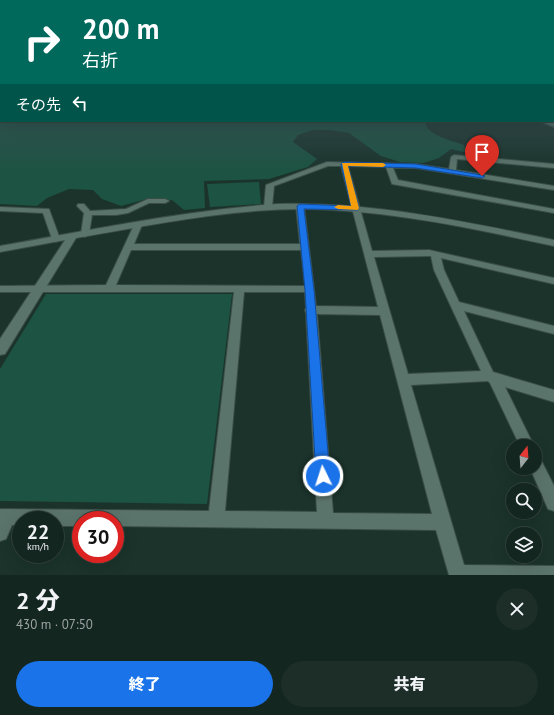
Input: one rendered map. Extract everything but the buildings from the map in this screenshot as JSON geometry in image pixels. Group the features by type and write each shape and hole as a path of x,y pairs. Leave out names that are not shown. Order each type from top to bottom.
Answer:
{"street":[{"path":"452,172 454,157 554,166"},
{"path":"268,207 270,185 327,164 416,166 554,188"},
{"path":"344,164 383,311 458,574 554,575"},
{"path":"389,165 395,182 554,211"},
{"path":"81,206 88,213 116,213 128,211 148,201 164,201"},
{"path":"300,206 310,290 310,310 326,521"},
{"path":"0,249 203,213 268,207 300,206 355,208 430,217 554,242"},
{"path":"0,209 46,211 56,239"},
{"path":"85,234 88,213"},
{"path":"109,288 138,224"},
{"path":"0,350 73,236"},
{"path":"128,247 305,247"},
{"path":"368,254 435,254 554,281"},
{"path":"435,254 439,270 455,305 523,439"},
{"path":"0,289 109,288 310,290"},
{"path":"216,520 239,289"},
{"path":"455,305 554,330"},
{"path":"310,310 383,311"},
{"path":"403,380 492,378 554,396"},
{"path":"541,475 554,503"},
{"path":"0,533 4,517 442,522"}],"green space":[{"path":"0,122 425,122 426,126 434,134 464,145 468,153 451,149 439,158 423,163 400,162 381,156 349,133 331,130 313,130 298,135 293,142 317,159 308,167 269,179 204,181 205,208 184,210 172,200 147,199 121,206 102,199 93,190 69,189 47,198 37,206 0,204"},
{"path":"259,182 261,204 210,207 207,184"},
{"path":"46,294 232,294 207,504 0,501 0,369"}],"slow traffic":[{"path":"338,207 355,208 344,164 383,165"}],"route":[{"path":"323,476 310,310 310,290 300,206 355,208 344,164 416,166 482,176"}]}
